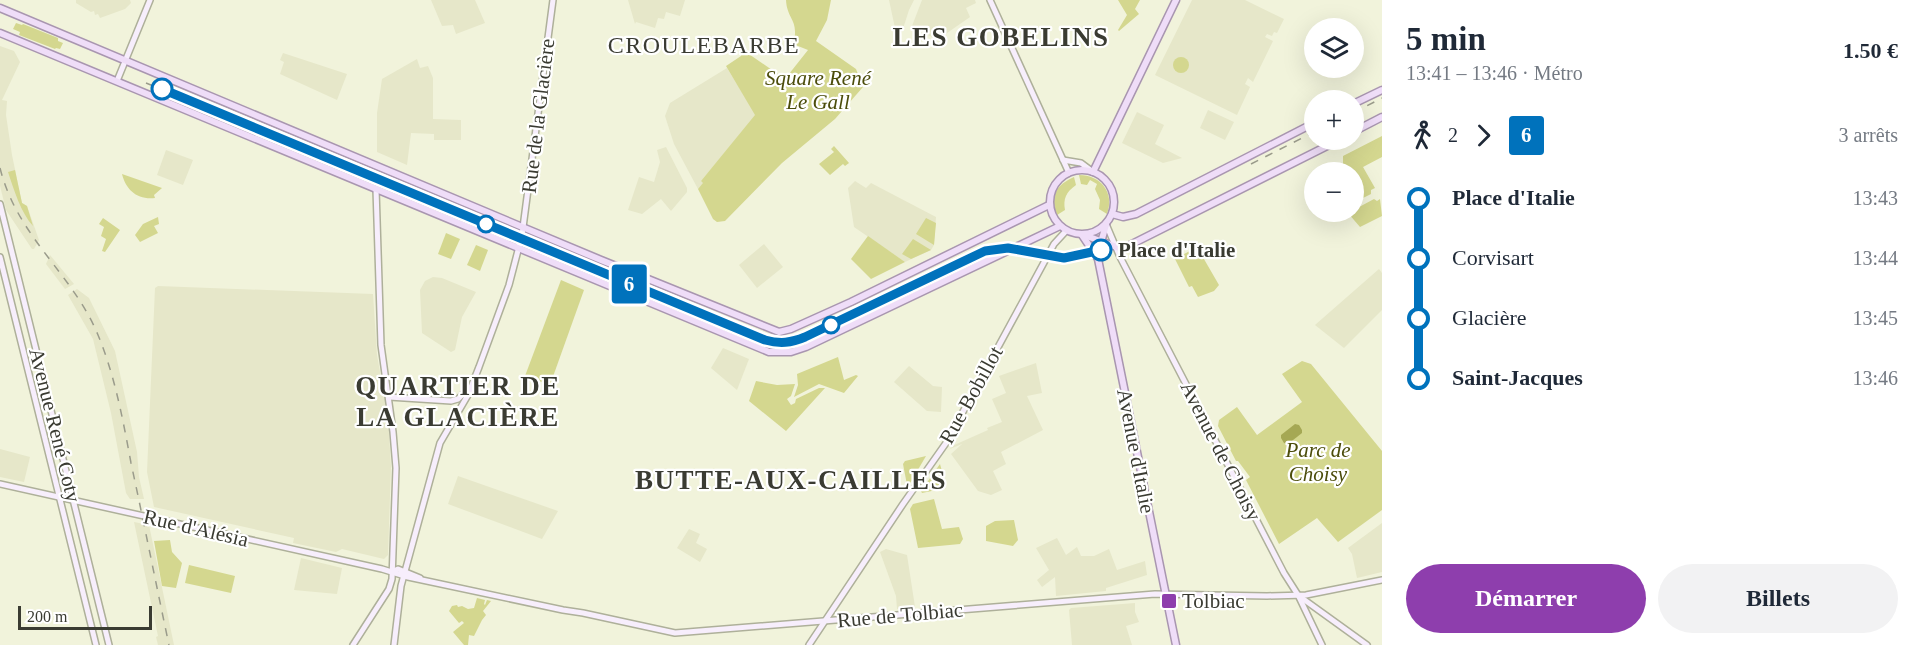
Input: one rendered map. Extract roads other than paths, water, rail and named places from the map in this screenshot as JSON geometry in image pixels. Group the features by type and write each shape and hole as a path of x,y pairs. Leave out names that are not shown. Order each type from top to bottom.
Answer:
{"main road":[{"path":"1093,172 1176,0"},
{"path":"0,8 779,332 853,301 1049,205"},
{"path":"0,33 760,349 780,353 806,347 1060,226"},
{"path":"1364,99 1382,90"},
{"path":"1364,126 1382,117"},
{"path":"1112,214 1123,217 1136,213 1304,128"},
{"path":"1083,235 1096,232 1106,224 1112,214 1114,200 1106,180 1093,172 1080,170 1069,173 1059,179 1053,188 1049,205 1053,218 1066,231 1122,249 1319,150"},
{"name":"Avenue d'Italie","path":"1097,256 1106,224"},
{"name":"Avenue d'Italie","path":"1083,235 1097,256 1176,645"}],"street":[{"path":"117,81 150,0"},
{"name":"Rue de la Glacière","path":"394,645 400,586 440,443 471,386 509,285 524,226 553,0"},
{"path":"990,0 1069,173"},
{"path":"1063,160 1081,163 1093,172"},
{"path":"353,645 388,591 393,572 396,468 381,345 376,189"},
{"name":"Avenue René Coty","path":"0,204 109,645"},
{"name":"Avenue de Choisy","path":"1106,224 1120,256 1322,645"},
{"name":"Rue Bobillot","path":"809,645 946,443 1055,242 1066,231"},
{"path":"1120,256 1122,249"},
{"name":"Avenue René Coty","path":"0,258 96,645"},
{"path":"389,397 451,401 462,396 471,386"},
{"path":"451,401 456,415"},
{"name":"Rue d'Alésia","path":"0,484 404,573"},
{"name":"Rue de Tolbiac","path":"404,573 422,579 670,633 1165,594 1298,595 1382,580"},
{"path":"1298,595 1367,645"}],"railway":[{"path":"146,83 771,342 785,343 799,340 920,282"},
{"path":"1364,107 1382,98"},
{"path":"1251,164 1304,137"},
{"path":"0,168 19,215 75,293 104,351 122,414 169,645"}],"metro line":[{"name":"6","path":"162,89 776,343 790,343 805,337 985,251 1008,248 1064,258 1101,250"}],"place":[{"name":"Place d'Italie","path":"1101,250"},
{"name":"Tolbiac","path":"1169,601"}],"district":[{"name":"LES GOBELINS","path":"1001,37"},
{"name":"CROULEBARBE","path":"704,45"},
{"name":"QUARTIER DE LA GLACIÈRE","path":"458,402"},
{"name":"BUTTE-AUX-CAILLES","path":"791,480"}],"park label":[{"name":"Square René Le Gall","path":"818,90"},
{"name":"Parc de Choisy","path":"1318,462"}]}
